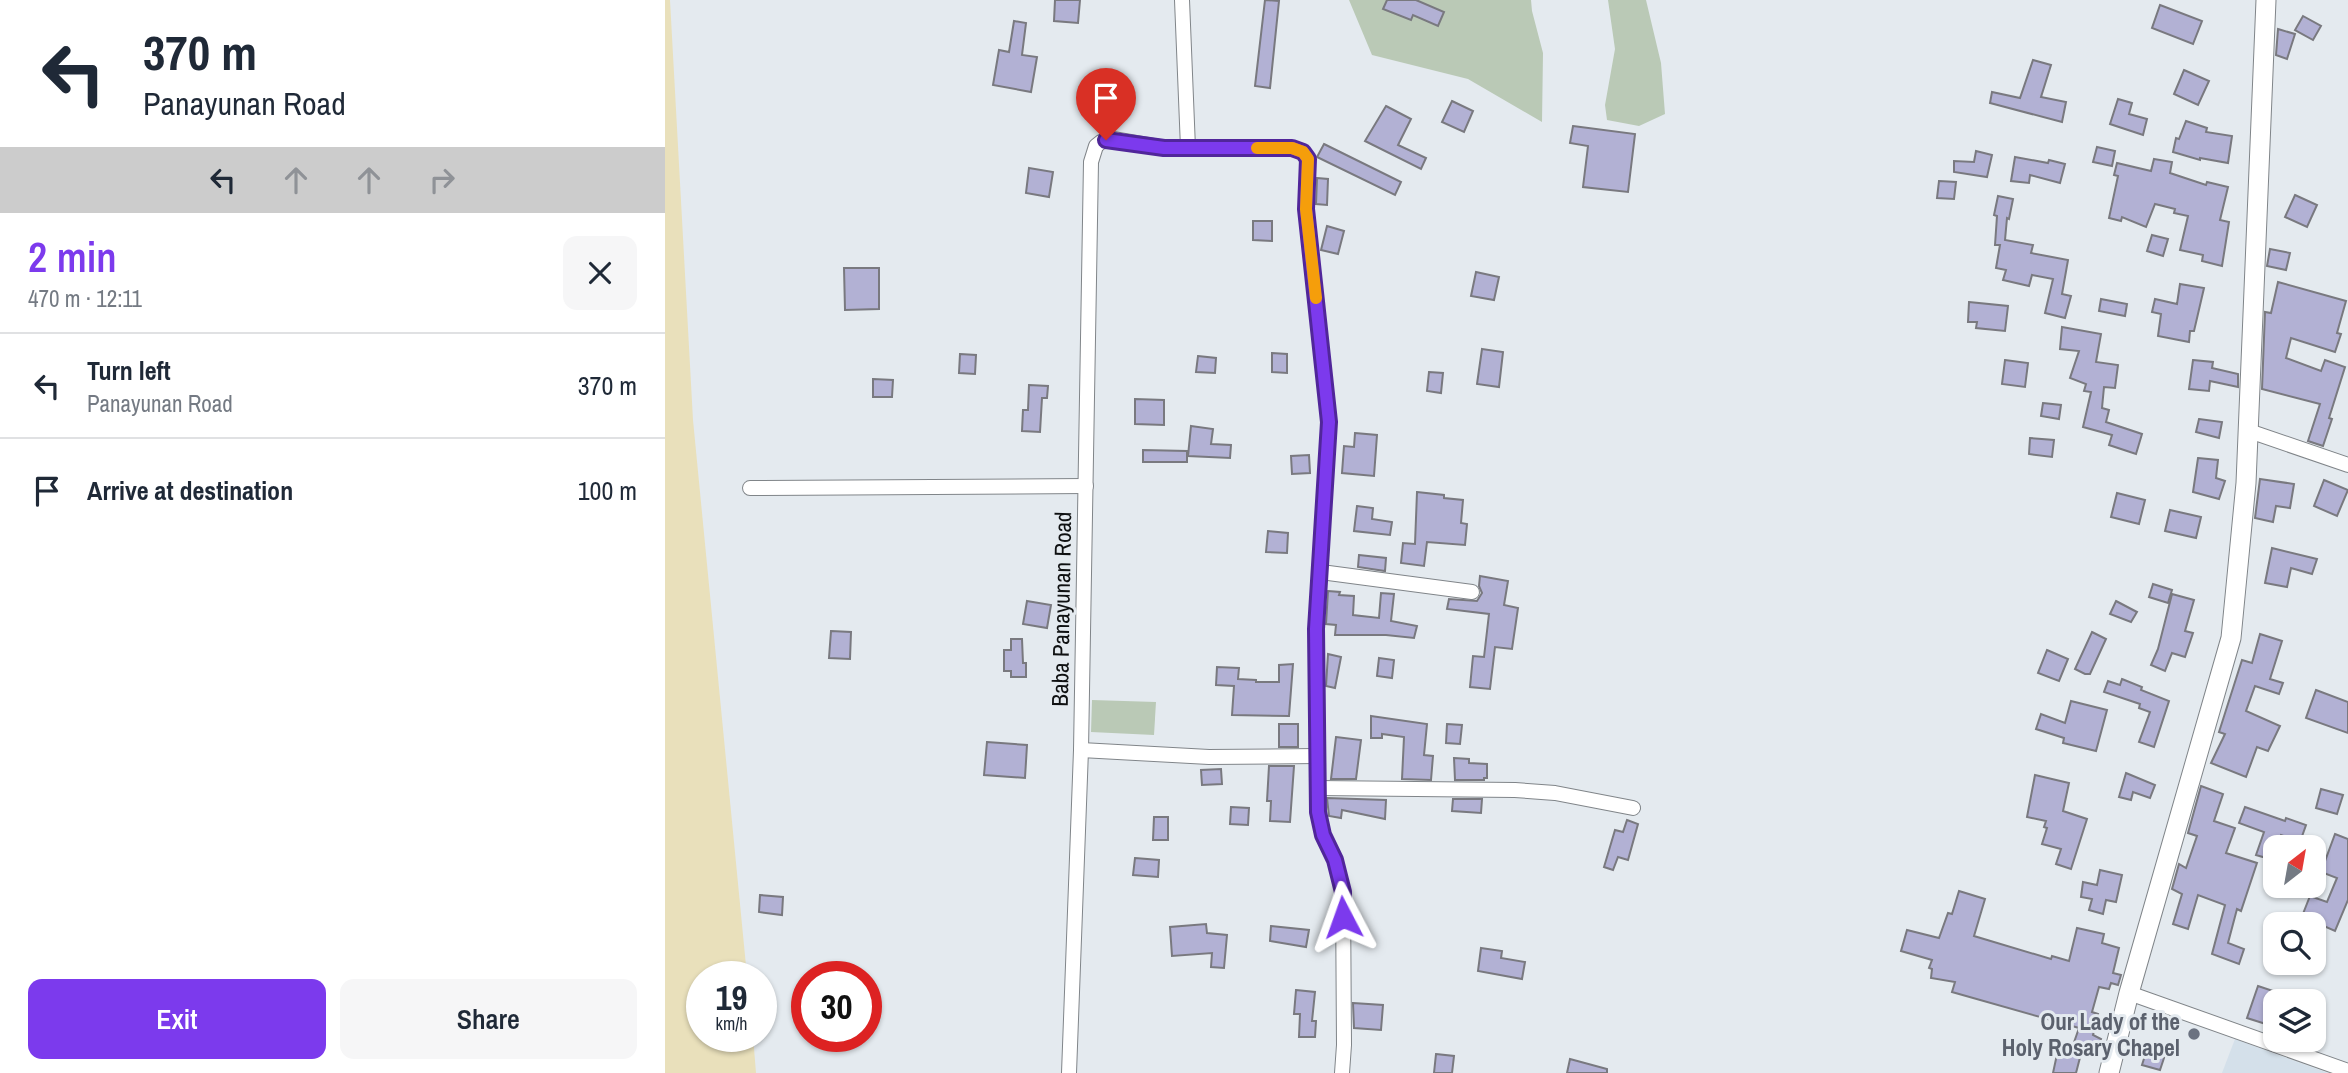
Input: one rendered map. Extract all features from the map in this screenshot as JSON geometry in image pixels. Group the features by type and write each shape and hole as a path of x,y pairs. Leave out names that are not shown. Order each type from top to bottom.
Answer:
{"main road":[{"path":"2109,1073 2129,993 2231,638 2249,431 2266,0"}],"street":[{"path":"1182,0 1188,148 1292,148 1303,152 1308,159 1306,209 1329,422 1316,629 1317,788 1323,835 1335,860 1343,892 1345,1045 1342,1073"},
{"name":"Baba Panayunan Road","path":"1069,1073 1081,750 1091,162 1096,146 1113,139 1164,148 1188,148"},
{"path":"2249,431 2348,465"},
{"path":"750,488 1086,486"},
{"path":"1321,572 1472,592"},
{"path":"1081,750 1209,757 1317,756"},
{"path":"1317,788 1515,790 1555,793 1633,808"},
{"path":"2129,993 2348,1071"}],"shaded area":[{"path":"2235,1039 2263,1049 2263,1052 2271,1052 2328,1073 2222,1073"}],"green space":[{"path":"1349,0 1531,0 1543,53 1542,122 1468,79 1372,55"},
{"path":"1608,0 1646,0 1661,63 1665,114 1639,126 1607,120 1605,105 1615,49"},
{"path":"1092,700 1156,702 1154,735 1091,732"}],"sand":[{"path":"665,0 670,0 693,420 746,961 686,961 686,1052 754,1052 756,1073 665,1073"}],"building":[{"path":"1055,0 1080,0 1078,23 1054,21"},
{"path":"1265,0 1279,1 1270,88 1255,86"},
{"path":"1387,0 1416,0 1444,12 1438,26 1413,15 1411,20 1383,9"},
{"path":"2160,5 2202,21 2193,44 2152,28"},
{"path":"2303,16 2321,26 2313,40 2295,30"},
{"path":"1014,21 1026,23 1022,55 1037,57 1031,92 993,85 999,50 1009,52"},
{"path":"2278,29 2295,34 2287,59 2276,55"},
{"path":"2033,60 2051,65 2041,97 2066,102 2062,122 1990,103 1992,92 2020,98"},
{"path":"2184,70 2209,81 2198,105 2174,94"},
{"path":"2118,99 2132,103 2129,114 2147,119 2143,135 2110,124"},
{"path":"1452,101 1473,111 1464,132 1442,122"},
{"path":"1386,106 1411,119 1398,145 1426,158 1421,169 1365,141"},
{"path":"2186,121 2207,128 2206,132 2232,136 2228,163 2200,160 2173,152 2176,138 2179,139"},
{"path":"1573,126 1635,134 1628,192 1583,187 1588,146 1570,143"},
{"path":"1324,144 1401,182 1395,195 1317,157"},
{"path":"2097,147 2115,151 2112,166 2093,162"},
{"path":"1976,151 1992,155 1987,177 1954,172 1954,161 1974,162"},
{"path":"2015,157 2065,164 2060,183 2030,175 2029,183 2011,181"},
{"path":"2154,159 2172,162 2170,173 2206,185 2207,182 2228,187 2220,220 2229,222 2222,266 2202,261 2203,255 2180,250 2188,216 2174,213 2175,209 2155,204 2146,227 2122,217 2121,221 2109,218 2118,176 2114,175 2117,163 2151,171"},
{"path":"1029,168 1053,172 1049,197 1026,193"},
{"path":"1317,178 1328,179 1327,205 1316,204"},
{"path":"1939,181 1956,182 1954,199 1937,198"},
{"path":"2295,195 2317,205 2307,227 2285,217"},
{"path":"1998,196 2013,199 2009,219 2007,218 2005,240 2033,245 2031,253 2068,260 2062,294 2071,296 2065,318 2045,313 2053,279 2032,275 2029,286 2003,280 2006,270 1996,268 2000,245 1995,245 1997,216 1994,215"},
{"path":"1253,221 1272,221 1272,241 1253,240"},
{"path":"1327,226 1344,231 1338,254 1321,250"},
{"path":"2152,235 2168,239 2163,256 2147,251"},
{"path":"2270,249 2290,253 2286,270 2267,266"},
{"path":"844,268 879,268 879,309 845,310"},
{"path":"1476,272 1499,277 1494,300 1471,296"},
{"path":"2278,282 2346,301 2335,352 2291,338 2286,358 2321,371 2325,360 2345,367 2323,446 2308,441 2320,404 2262,389 2265,312 2271,313"},
{"path":"2180,284 2204,288 2189,342 2158,336 2161,314 2152,312 2155,299 2177,304"},
{"path":"2101,299 2127,304 2125,316 2099,311"},
{"path":"1969,302 2008,306 2005,331 1976,328 1977,322 1968,322"},
{"path":"2062,327 2101,334 2096,362 2118,365 2115,388 2104,387 2102,408 2109,410 2106,422 2142,434 2136,454 2109,445 2112,435 2083,427 2091,392 2084,391 2086,384 2070,378 2079,351 2060,349"},
{"path":"1482,349 1503,352 1499,387 1477,384"},
{"path":"1272,353 1287,354 1287,373 1272,372"},
{"path":"960,354 976,355 975,374 959,373"},
{"path":"1198,356 1216,358 1215,373 1196,372"},
{"path":"2005,360 2028,363 2025,387 2002,384"},
{"path":"2193,360 2213,362 2212,368 2238,374 2238,387 2210,381 2209,391 2189,389"},
{"path":"1429,372 1443,373 1441,393 1427,391"},
{"path":"873,379 893,380 892,397 873,397"},
{"path":"1029,385 1048,386 1047,398 1042,398 1040,432 1022,431 1023,410 1028,410"},
{"path":"1135,399 1164,400 1164,425 1135,424"},
{"path":"2043,403 2061,405 2059,419 2041,416"},
{"path":"2199,419 2222,422 2219,438 2196,432"},
{"path":"1191,426 1213,429 1211,444 1231,445 1230,458 1188,456"},
{"path":"1355,433 1377,435 1374,476 1342,473 1344,446 1354,447"},
{"path":"2030,438 2054,440 2052,457 2029,454"},
{"path":"1143,450 1187,451 1187,462 1143,462"},
{"path":"1309,455 1310,473 1292,474 1291,456"},
{"path":"2198,458 2218,460 2216,478 2225,481 2219,499 2193,492"},
{"path":"2260,479 2294,484 2290,508 2276,506 2273,522 2255,518"},
{"path":"2324,480 2348,490 2337,516 2314,506"},
{"path":"1417,492 1463,500 1461,523 1467,524 1465,545 1427,542 1424,566 1401,563 1403,543 1415,544"},
{"path":"2117,493 2145,500 2139,524 2111,517"},
{"path":"1357,506 1373,508 1372,519 1392,522 1390,535 1354,531"},
{"path":"2170,510 2201,517 2196,538 2165,531"},
{"path":"1268,531 1288,533 1287,553 1266,552"},
{"path":"2272,548 2317,559 2312,574 2291,568 2287,587 2265,583"},
{"path":"1359,555 1386,558 1385,571 1358,567"},
{"path":"1480,576 1508,581 1504,605 1518,608 1512,649 1495,647 1490,689 1470,687 1473,656 1484,657 1489,614 1447,609 1449,599 1477,601 1482,593 1479,586"},
{"path":"2153,584 2172,590 2168,603 2149,597"},
{"path":"1328,591 1354,596 1353,615 1379,618 1381,593 1394,594 1391,621 1417,626 1414,638 1335,635 1336,625 1326,624"},
{"path":"2172,594 2194,600 2185,631 2193,633 2185,657 2172,653 2165,671 2151,665 2158,649"},
{"path":"1027,601 1051,605 1047,628 1023,624"},
{"path":"2116,601 2137,612 2131,622 2110,614"},
{"path":"831,631 851,632 850,659 829,658"},
{"path":"2092,632 2106,639 2090,674 2085,674 2075,669"},
{"path":"2260,634 2282,641 2270,679 2283,683 2279,694 2255,686 2246,711 2280,726 2268,751 2257,747 2246,777 2211,763 2225,734 2219,732 2242,660 2252,663"},
{"path":"1011,639 1022,639 1026,677 1011,677 1011,671 1004,671 1004,650 1011,650"},
{"path":"2047,650 2068,659 2059,681 2038,673"},
{"path":"1328,654 1341,657 1335,688 1326,686"},
{"path":"1379,658 1394,660 1392,678 1377,676"},
{"path":"1293,664 1289,716 1232,715 1234,686 1216,685 1217,667 1239,668 1238,679 1279,682 1279,665"},
{"path":"2122,679 2169,701 2154,747 2139,742 2150,712 2139,708 2140,704 2104,692 2108,681 2120,685"},
{"path":"2316,690 2348,702 2348,733 2306,718"},
{"path":"2071,701 2107,710 2096,751 2063,743 2064,738 2036,729 2041,714 2065,723"},
{"path":"1371,716 1427,724 1424,755 1433,756 1431,780 1402,779 1404,737 1382,734 1382,738 1371,738"},
{"path":"1279,724 1298,724 1298,747 1279,747"},
{"path":"1447,724 1462,725 1460,744 1446,743"},
{"path":"1336,737 1361,740 1356,779 1331,779"},
{"path":"987,742 1027,745 1025,778 984,775"},
{"path":"1454,758 1469,759 1469,763 1487,764 1487,778 1455,780"},
{"path":"1269,766 1294,766 1290,822 1270,821 1271,801 1267,801"},
{"path":"1221,769 1222,784 1202,785 1201,770"},
{"path":"2126,773 2155,785 2150,798 2133,792 2131,800 2119,797"},
{"path":"2035,775 2069,783 2063,811 2087,819 2071,869 2056,864 2061,849 2042,844 2047,828 2044,827 2046,821 2027,817"},
{"path":"2201,786 2223,794 2214,821 2235,828 2226,853 2257,863 2241,911 2237,909 2228,943 2244,949 2239,964 2212,954 2225,905 2198,895 2188,929 2173,924 2182,894 2172,889 2179,864 2186,868 2197,836 2188,833"},
{"path":"2321,789 2343,795 2337,814 2316,808"},
{"path":"1327,798 1386,800 1385,819 1342,810 1341,818 1329,816"},
{"path":"1453,799 1482,799 1481,813 1452,811"},
{"path":"1231,807 1249,808 1248,825 1230,824"},
{"path":"2245,807 2285,821 2286,818 2306,825 2302,835 2263,835 2263,857 2256,855 2264,832 2239,823"},
{"path":"1154,817 1168,817 1168,840 1153,840"},
{"path":"1627,820 1638,824 1628,860 1618,857 1613,870 1604,867 1615,830 1623,832"},
{"path":"2335,834 2348,839 2348,900 2335,931 2326,927 2326,912 2304,912 2309,898 2327,902 2337,878 2326,874 2326,858"},
{"path":"1135,858 1159,860 1158,877 1133,875"},
{"path":"2100,870 2122,875 2116,902 2106,900 2103,914 2089,910 2092,899 2081,897 2083,882 2097,885"},
{"path":"1959,891 1985,899 1974,936 2051,959 2052,956 2069,961 2077,928 2104,934 2102,943 2119,948 2113,973 2121,975 2118,985 2111,983 2109,989 2099,987 2092,1012 2098,1014 2093,1035 2101,1039 2096,1052 2083,1046 2076,1073 2053,1073 2059,1045 2072,1048 2079,1028 1952,992 1955,982 1931,978 1932,969 1929,968 1932,960 1901,951 1907,930 1939,938 1948,913 1952,914"},
{"path":"760,895 783,897 782,915 759,912"},
{"path":"1206,924 1207,933 1227,935 1224,968 1211,967 1212,953 1172,956 1170,927"},
{"path":"1271,926 1309,930 1306,947 1270,941"},
{"path":"1481,948 1502,951 1501,958 1525,962 1522,979 1478,971"},
{"path":"2258,986 2267,989 2263,989 2263,1023 2247,1018"},
{"path":"1296,990 1315,992 1312,1021 1316,1021 1315,1037 1299,1037 1300,1014 1294,1014"},
{"path":"1353,1003 1383,1005 1381,1030 1354,1028"},
{"path":"2147,1049 2165,1055 2160,1070 2142,1065"},
{"path":"1436,1054 1454,1056 1452,1073 1434,1073"},
{"path":"1570,1059 1607,1069 1607,1073 1567,1073"}],"slow traffic":[{"path":"1257,148 1292,148 1303,152 1308,159 1306,209 1316,298"}],"place":[{"name":"Our Lady of the Holy Rosary Chapel","path":"2194,1034"}],"route":[{"path":"1106,140 1164,148 1292,148 1303,152 1308,159 1306,209 1329,422 1316,629 1318,812 1343,892 1343,917"}]}
